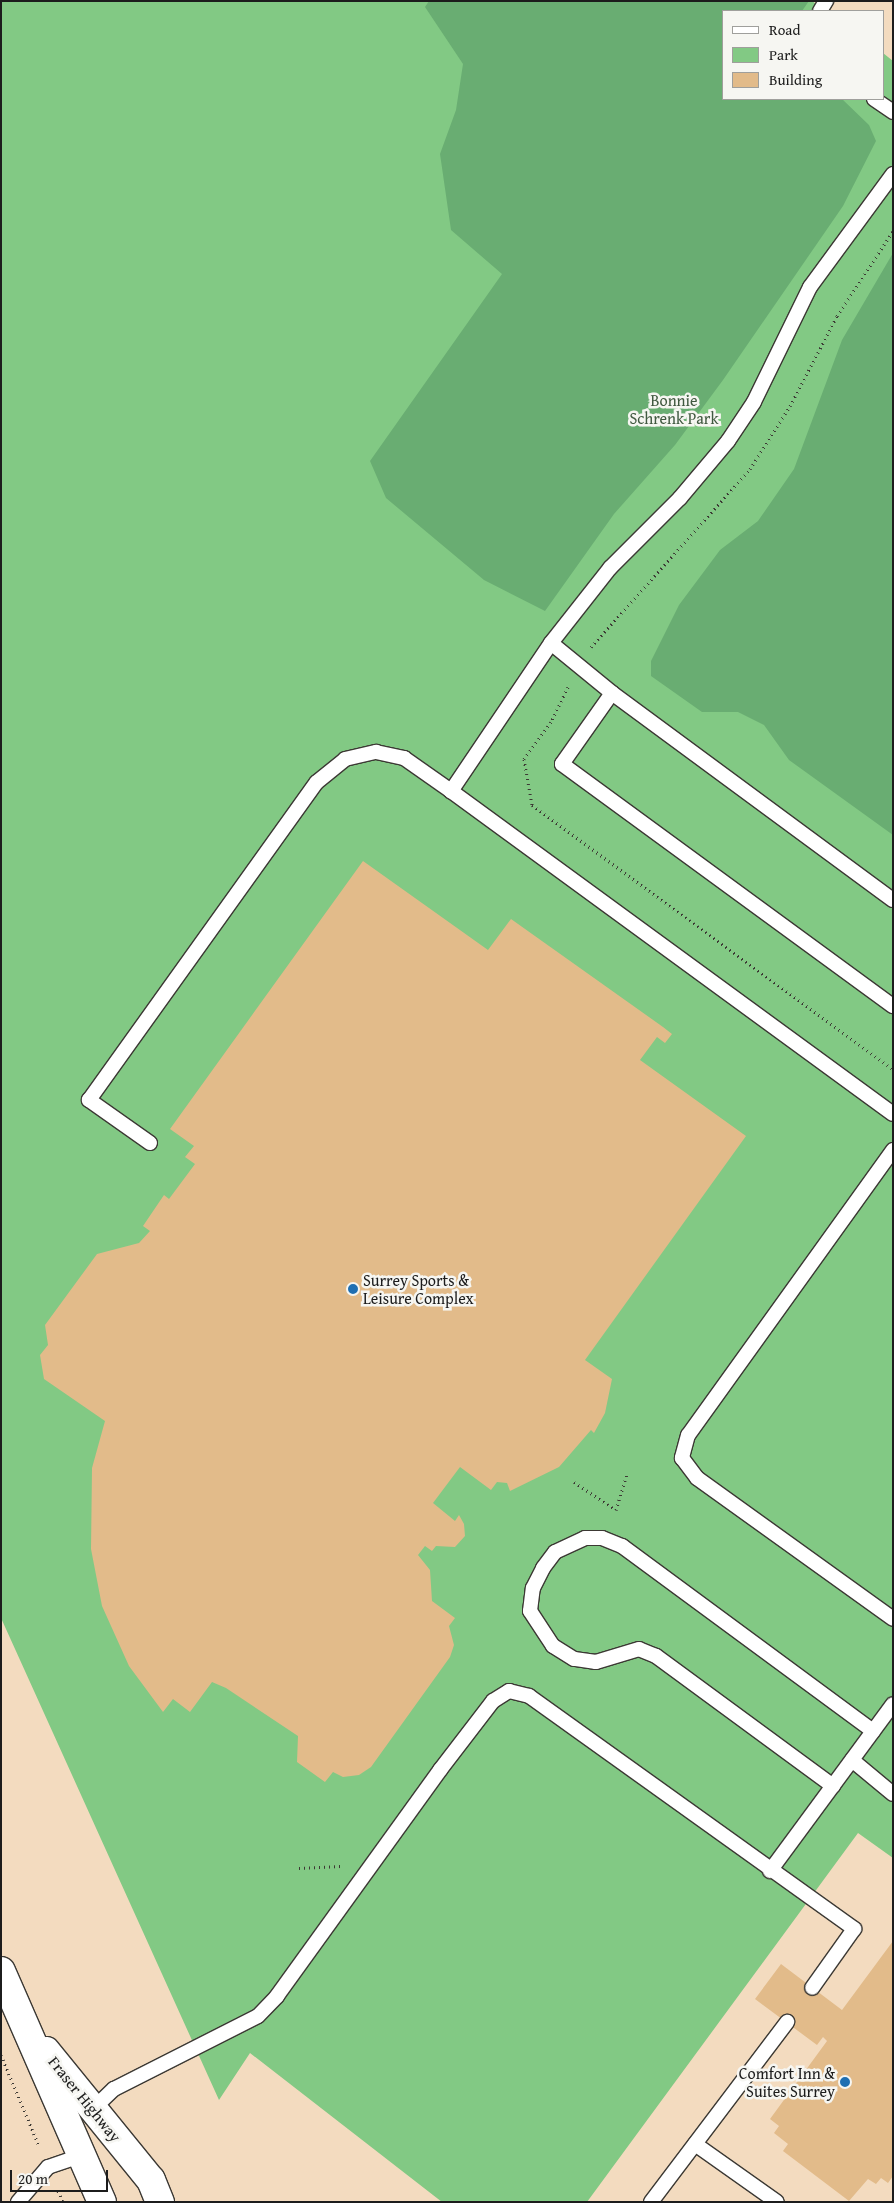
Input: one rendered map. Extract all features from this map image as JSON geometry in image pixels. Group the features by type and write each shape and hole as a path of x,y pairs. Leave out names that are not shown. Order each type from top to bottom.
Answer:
{"main road":[{"name":"Fraser Highway","path":"1,1971 102,2202"},
{"name":"Fraser Highway","path":"23,2022 151,2180 160,2202"}],"lane":[{"path":"875,100 892,113"},
{"path":"452,791 551,643 610,568 680,498 728,441 754,402 810,287 892,171"},
{"path":"551,643 612,693 893,900"},
{"path":"612,693 562,764 890,999"},
{"path":"150,1143 89,1100 316,782 345,759 376,752 404,758 452,791 893,1114"},
{"path":"893,1150 688,1435 682,1458 698,1478 893,1619"},
{"path":"833,1786 656,1656 639,1649 596,1662 574,1659 553,1646 530,1611 532,1588 543,1568 555,1552 585,1538 602,1538 622,1546 873,1731"},
{"path":"93,2109 114,2089 258,2016 287,1983 440,1770 493,1701 509,1691 529,1696 854,1930 812,1988"},
{"path":"770,1871 893,1704"},
{"path":"852,1760 893,1794"},
{"path":"651,2202 787,2022"},
{"path":"695,2144 777,2202"},
{"path":"18,2202 48,2167 82,2155"}],"path":[{"path":"571,679 551,722 524,758 532,805 893,1069"},
{"path":"574,1482 616,1510 627,1474"},
{"path":"299,1868 340,1866"},
{"path":"1,2054 63,2202"}],"green space":[{"name":"Bonnie Schrenk Park","path":"1,1 812,1 825,10 722,10 722,100 884,100 884,54 893,61 893,1858 858,1833 587,2202 442,2202 250,2053 219,2100 1,1618"},
{"name":"Bonnie Schrenk Park","path":"429,1 809,1 803,10 722,10 722,100 843,100 869,125 876,141 843,206 723,380 675,445 614,514 545,611 484,580 386,498 370,461 502,274 451,230 440,154 456,110 463,64 425,7"},
{"path":"893,253 893,835 789,760 764,725 738,712 702,712 651,676 651,661 679,605 720,550 758,521 794,469 842,340"}],"building":[{"name":"Surrey Sports & Leisure Complex","path":"363,861 488,950 511,919 663,1027 672,1034 665,1043 657,1037 640,1060 746,1136 585,1360 612,1379 605,1413 594,1433 591,1430 559,1467 510,1491 507,1483 497,1482 491,1490 460,1467 433,1503 455,1521 459,1515 464,1524 465,1536 455,1547 436,1546 432,1551 425,1546 418,1555 430,1570 432,1601 455,1618 449,1626 454,1645 450,1657 371,1767 359,1775 343,1777 333,1772 325,1782 297,1762 298,1736 226,1688 212,1682 190,1712 173,1699 163,1712 129,1666 102,1606 91,1549 92,1468 105,1421 44,1379 40,1355 48,1345 45,1325 97,1254 139,1243 150,1231 143,1226 164,1195 169,1199 195,1164 185,1157 194,1146 170,1129"},
{"name":"Comfort Inn & Suites Surrey","path":"893,1941 893,2176 888,2183 881,2178 876,2184 868,2179 849,2201 783,2151 788,2144 774,2133 779,2126 770,2119 827,2041 823,2037 817,2045 755,1999 781,1964 842,2010"}],"place":[{"name":"Surrey Sports & Leisure Complex","path":"353,1289"},
{"name":"Comfort Inn & Suites Surrey","path":"845,2082"}]}
